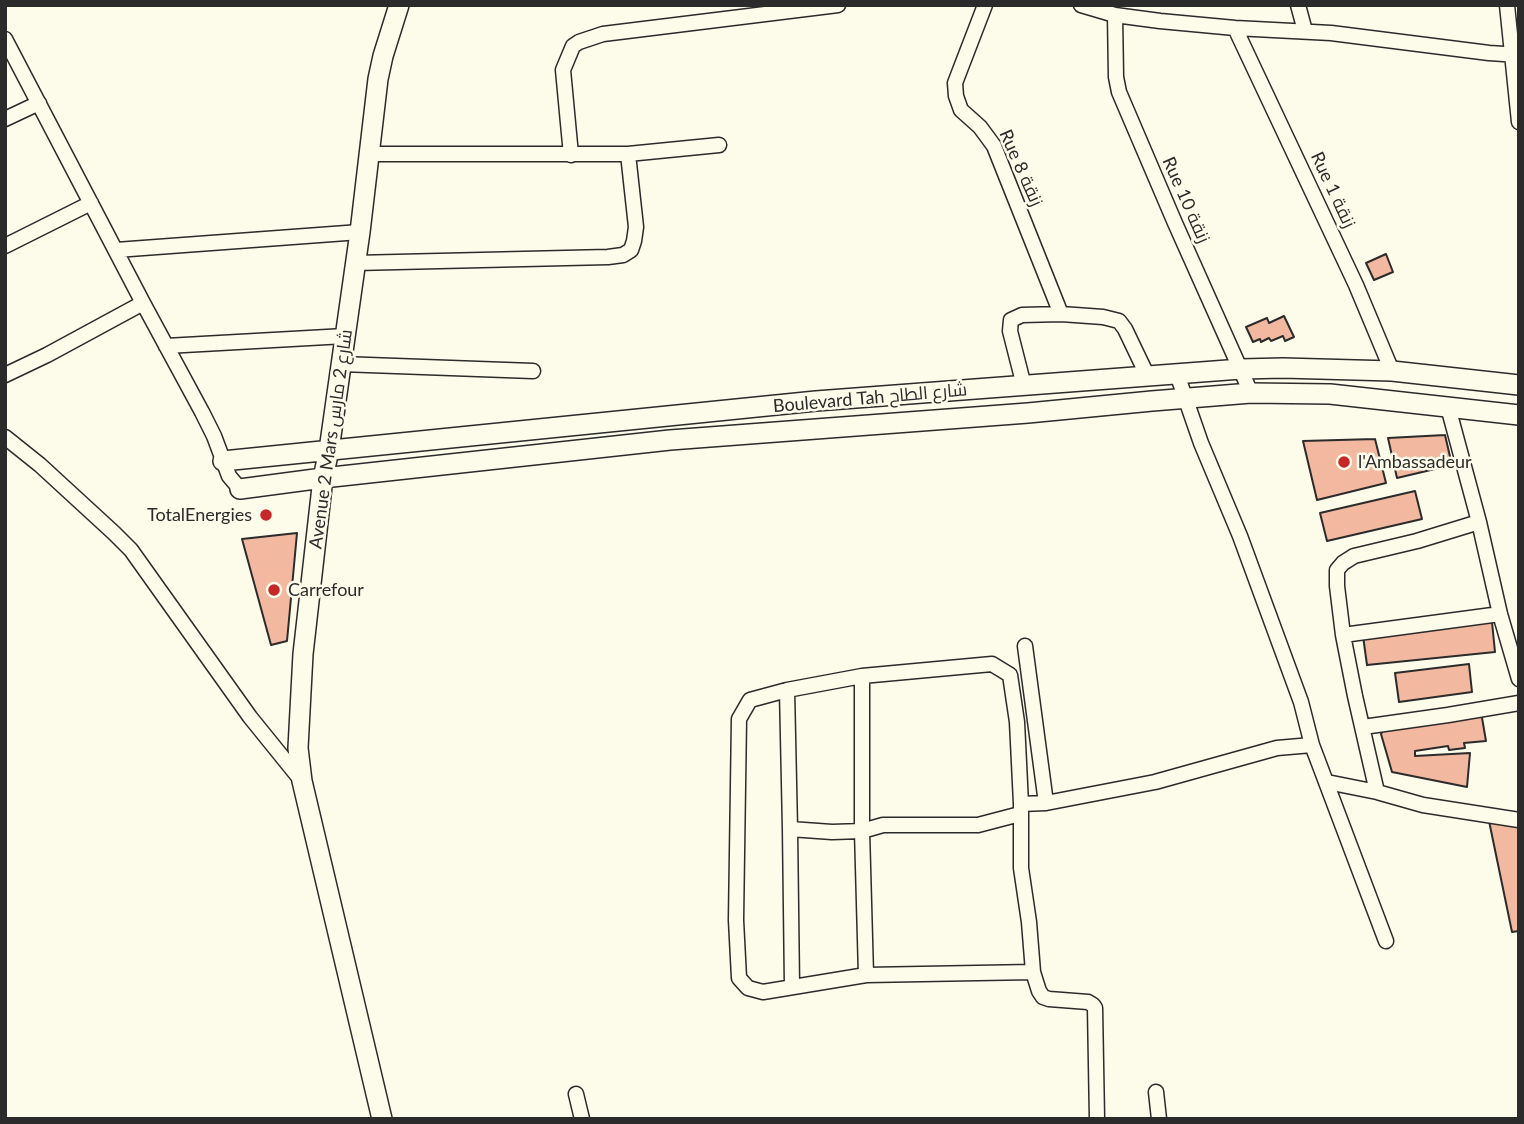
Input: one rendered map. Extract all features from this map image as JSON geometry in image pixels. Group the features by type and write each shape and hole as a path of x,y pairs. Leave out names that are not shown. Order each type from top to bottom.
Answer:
{"street":[{"name":"Avenue 2 Mars شارع 2 مارس","path":"382,1119 302,781 298,748 303,654 323,478 383,56 399,5"},
{"path":"571,155 563,70 573,46 579,42 603,34 738,11 838,5"},
{"name":"Rue 8 زنقة","path":"985,5 955,83 956,96 961,110 980,127 993,146 1061,314"},
{"path":"1081,5 1115,15 1235,28 1305,31 1516,55"},
{"path":"1298,5 1305,31"},
{"path":"1507,5 1516,55 1519,122"},
{"name":"Rue 10 زنقة","path":"1115,15 1116,77 1119,92 1251,393"},
{"name":"Rue 1 زنقة","path":"1235,28 1356,285 1392,371"},
{"path":"5,39 202,412 229,476 240,489"},
{"path":"5,119 39,103"},
{"path":"370,155 628,154 719,145"},
{"path":"355,263 623,255 631,250 636,227 628,154"},
{"path":"5,246 91,203"},
{"path":"116,250 360,232"},
{"path":"5,375 143,303"},
{"path":"1024,386 1010,331 1011,320 1022,315 1061,314 1119,321 1148,377"},
{"path":"166,346 345,336"},
{"path":"341,364 533,371"},
{"name":"Boulevard Tah شارع الطاح","path":"223,461 803,402 1241,369 1392,371 1519,385"},
{"path":"1177,374 1296,689 1312,744 1386,942"},
{"name":"Boulevard Tah شارع الطاح","path":"240,489 670,440 1251,393 1330,394 1519,415"},
{"path":"1448,407 1519,679"},
{"path":"5,437 40,465 131,550 250,717 302,781"},
{"path":"1377,792 1343,635 1336,576 1340,566 1354,556 1479,522"},
{"path":"1343,635 1500,614"},
{"path":"1025,646 1046,803"},
{"path":"1033,972 866,975 762,992 748,988 739,978 736,920 739,719 750,700 862,676 992,664 1010,675 1017,722 1021,868 1030,922 1033,972 1043,997 1088,1002 1095,1008 1097,1119"},
{"path":"862,676 866,975"},
{"path":"787,690 792,986"},
{"path":"1363,727 1519,703"},
{"path":"790,829 832,832 862,831 883,825 978,825 1038,802 1046,803 1155,782 1276,748 1312,744"},
{"path":"1326,782 1423,805 1519,820"},
{"path":"1156,1092 1159,1119"},
{"path":"576,1094 582,1119"}],"building":[{"path":"1386,254 1393,272 1374,280 1366,263"},
{"path":"1284,316 1294,337 1285,341 1283,336 1271,341 1269,338 1253,342 1246,327 1267,318 1269,323"},
{"path":"1445,435 1452,465 1397,478 1388,438"},
{"name":"l'Ambassadeur","path":"1375,439 1386,483 1317,500 1303,441"},
{"path":"1415,491 1422,519 1327,541 1320,513"},
{"name":"Carrefour","path":"297,533 287,641 271,645 242,539"},
{"path":"1492,622 1495,652 1367,665 1363,636"},
{"path":"1469,664 1472,692 1399,702 1395,673"},
{"path":"1481,712 1486,741 1464,743 1465,748 1449,750 1448,746 1415,751 1415,756 1470,753 1467,787 1392,772 1381,734 1383,730"},
{"path":"1489,821 1519,827 1519,931 1512,932"}],"place":[{"name":"l'Ambassadeur","path":"1344,462"},
{"name":"TotalEnergies","path":"266,515"},
{"name":"Carrefour","path":"274,590"}]}
